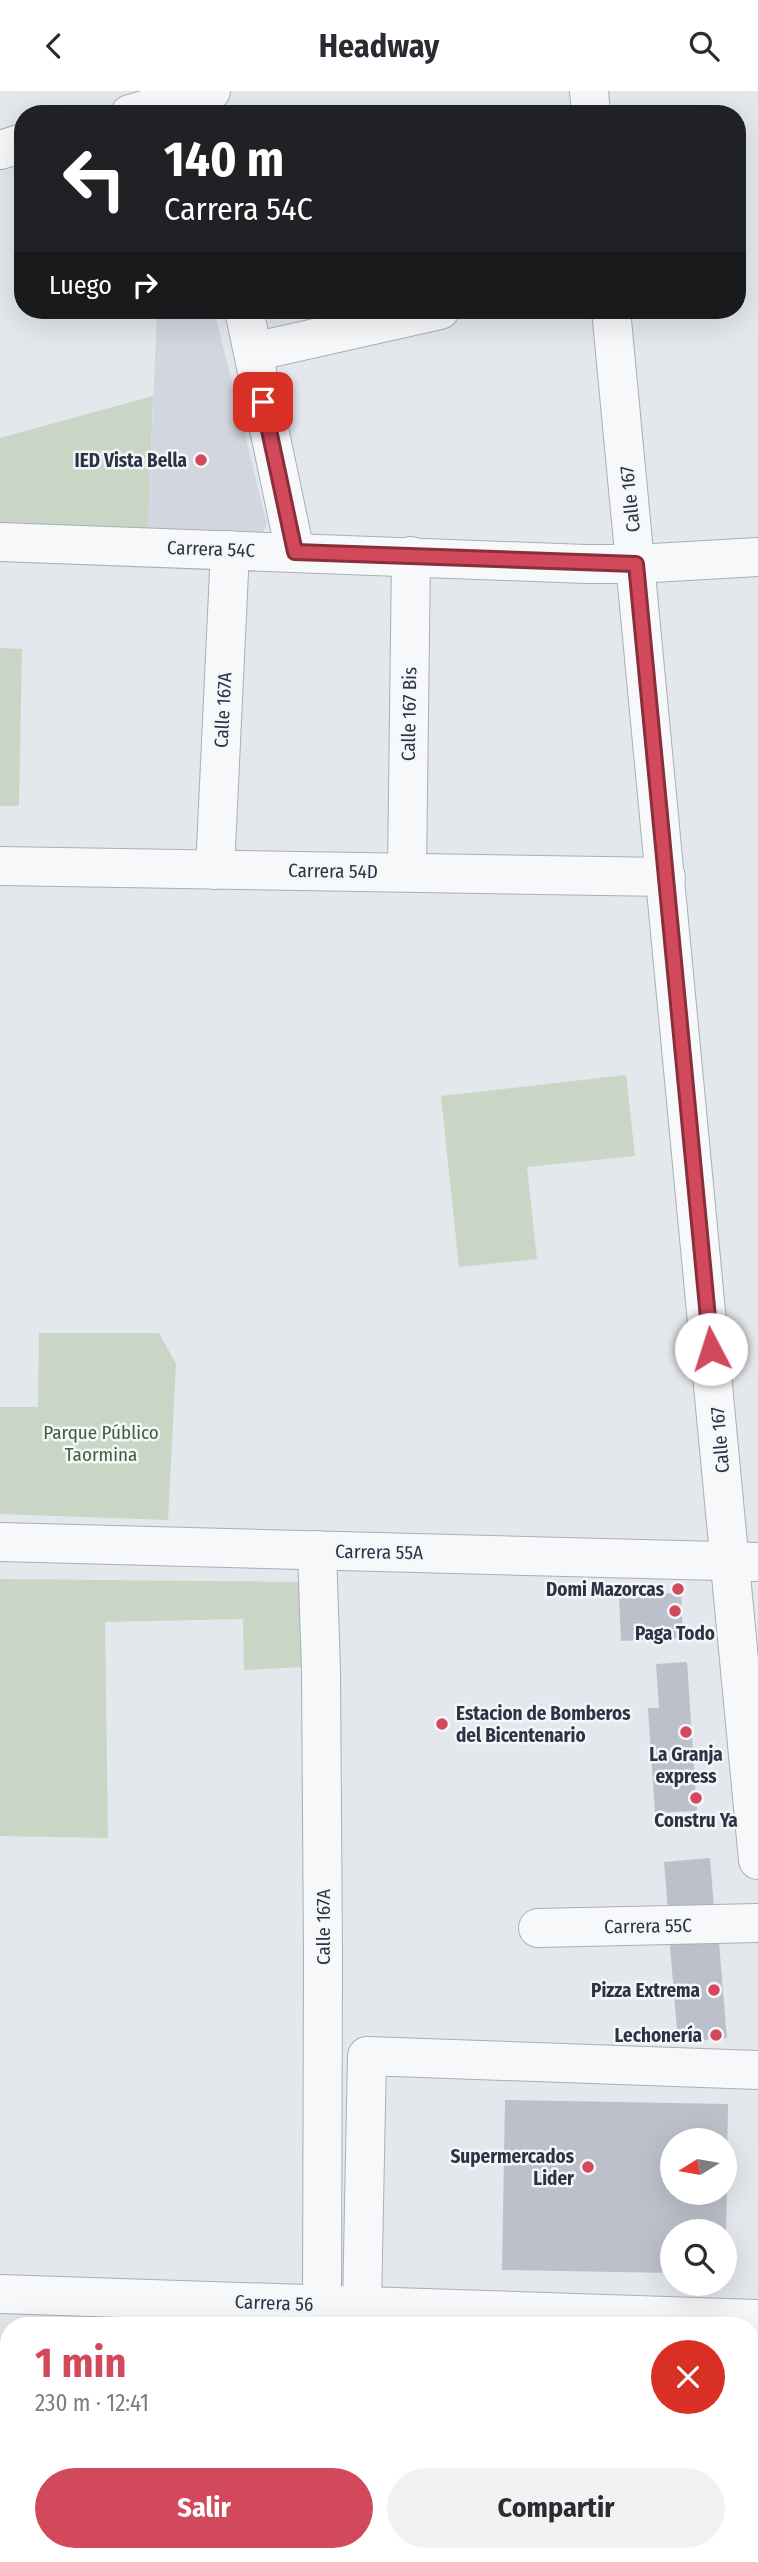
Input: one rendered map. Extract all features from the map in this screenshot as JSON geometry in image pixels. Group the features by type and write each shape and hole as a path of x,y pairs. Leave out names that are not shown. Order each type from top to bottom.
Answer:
{"street":[{"path":"179,105 206,100"},
{"path":"246,319 295,552"},
{"path":"253,352 400,319"},
{"name":"Calle 167","path":"612,319 666,877 745,1561 758,1860"},
{"name":"Carrera 54C","path":"0,542 636,564 758,557"},
{"name":"Calle 167A","path":"215,870 230,550"},
{"name":"Calle 167 Bis","path":"407,873 411,556"},
{"name":"Carrera 54D","path":"0,866 666,877"},
{"name":"Carrera 55A","path":"0,1542 745,1561"},
{"name":"Calle 167A","path":"317,1550 321,1671 323,1957 322,2304"},
{"name":"Carrera 55C","path":"538,1928 758,1923"},
{"path":"362,2306 367,2056 758,2070"},
{"name":"Carrera 56","path":"0,2294 697,2317"}],"shaded area":[{"name":"IED Vista Bella","path":"157,319 216,319 267,524 262,535 148,532"}],"green space":[{"path":"153,396 148,532 0,525 0,438"},
{"path":"0,648 22,649 19,806 0,806"},
{"path":"626,1075 635,1156 527,1167 537,1259 459,1267 441,1096"},
{"name":"Parque Público Taormina","path":"39,1333 159,1333 176,1364 168,1520 0,1514 0,1407 38,1407"},
{"path":"0,1579 300,1582 303,1667 244,1670 243,1619 105,1622 108,1838 0,1836"}],"building":[{"path":"681,1593 683,1638 621,1641 619,1595"},
{"path":"687,1662 697,1811 655,1813 648,1708 659,1708 656,1664"},
{"path":"710,1858 714,1908 668,1912 664,1862"},
{"path":"718,1931 727,2038 678,2042 669,1934"},
{"name":"Supermercados Lider","path":"505,2100 728,2104 728,2128 660,2128 660,2205 727,2205 726,2219 660,2219 660,2273 502,2270"}],"place":[{"name":"IED Vista Bella","path":"201,460"},
{"name":"Domi Mazorcas","path":"678,1589"},
{"name":"Paga Todo","path":"675,1611"},
{"name":"Estacion de Bomberos del Bicentenario","path":"442,1724"},
{"name":"La Granja express","path":"686,1732"},
{"name":"Constru Ya","path":"696,1798"},
{"name":"Pizza Extrema","path":"714,1990"},
{"name":"Lechonería","path":"716,2035"},
{"name":"Supermercados Lider","path":"588,2167"}],"route":[{"path":"263,402 295,552 636,564 711,1349"}]}
